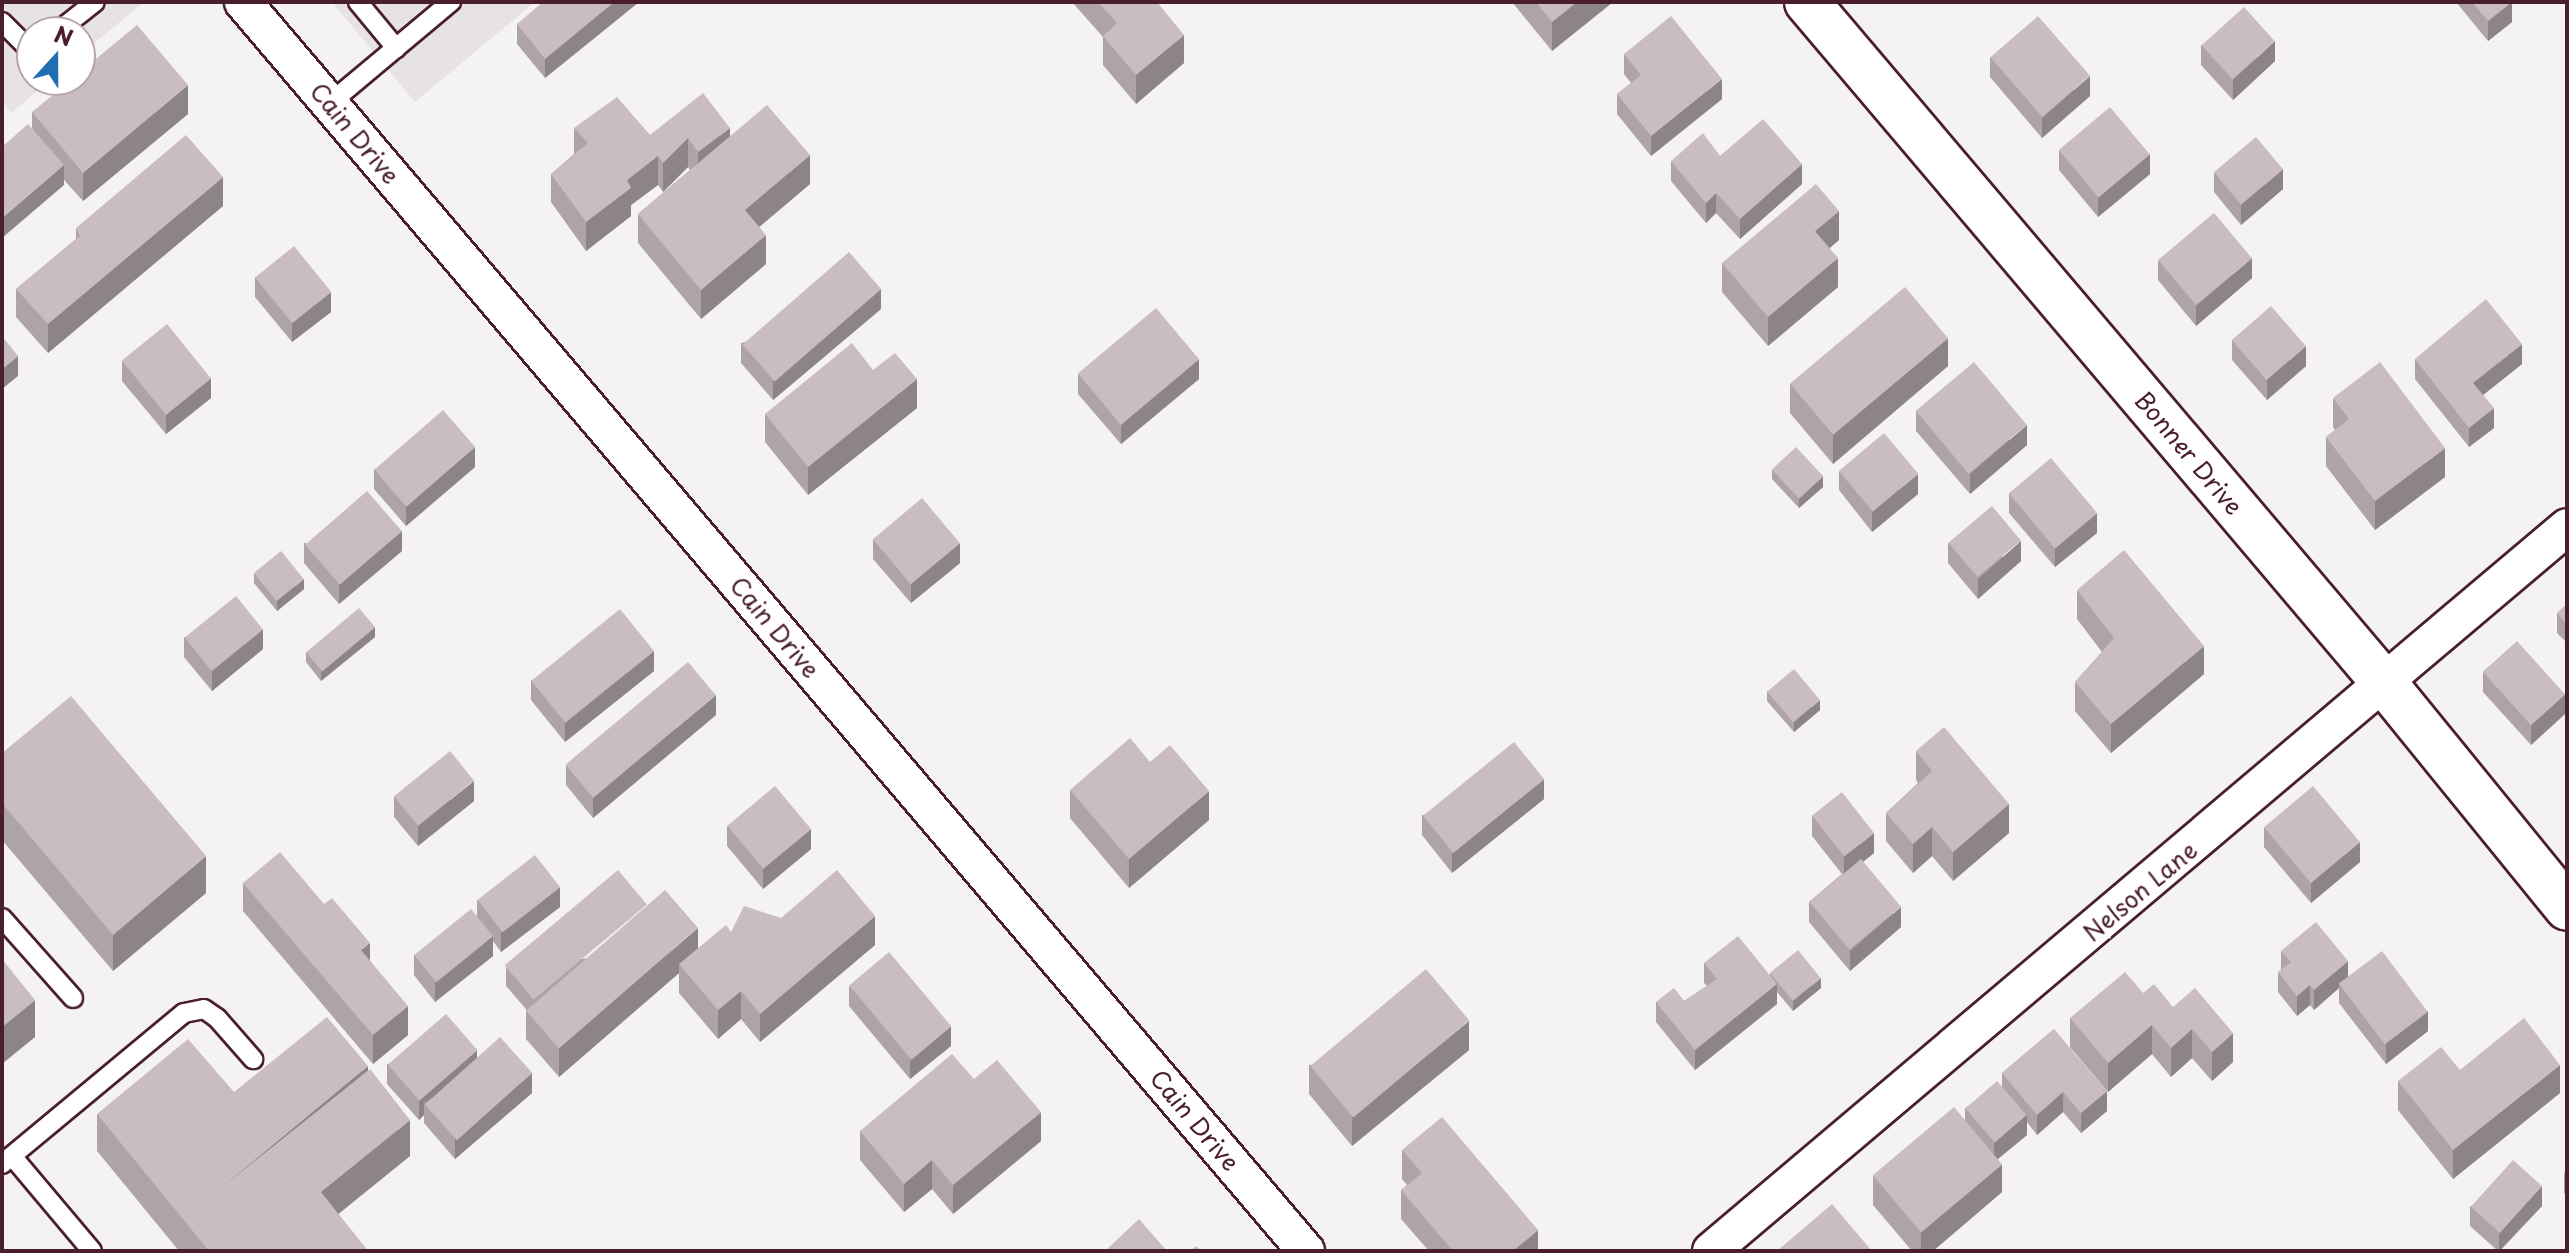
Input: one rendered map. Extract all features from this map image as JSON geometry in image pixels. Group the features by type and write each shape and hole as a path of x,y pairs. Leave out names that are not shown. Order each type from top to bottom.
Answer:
{"street":[{"name":"Bonner Drive","path":"1807,2 2386,685 2567,908"},
{"name":"Cain Drive","path":"251,4 330,103 1306,1251"},
{"name":"Nelson Lane","path":"1711,1251 2386,685 2567,527"}],"lane":[{"path":"77,16 95,2"},
{"path":"358,2 396,48"},
{"path":"330,103 451,2"},
{"path":"2,918 73,998"},
{"path":"92,1251 7,1160 184,1013 204,1009 217,1018 253,1059"}],"shaded area":[{"path":"2,2 144,2 96,42 96,16 16,16 16,96 31,96 11,113 2,102"},
{"path":"332,2 535,2 415,102"}],"building":[{"path":"543,2 614,2 545,59 517,24"},
{"path":"1098,2 1157,2 1184,35 1136,75 1103,36 1117,23"},
{"path":"1536,2 1577,2 1552,22"},
{"path":"2472,2 2512,2 2488,21"},
{"path":"2244,7 2275,41 2232,79 2202,45"},
{"path":"1671,16 1722,79 1651,136 1617,94 1641,75 1624,54"},
{"path":"2038,16 2090,76 2042,117 1990,57"},
{"path":"137,25 188,85 83,173 32,112 52,96 96,96 96,59"},
{"path":"703,93 730,128 698,152 688,138 663,163 658,156 627,180 631,188 586,222 551,174 588,143 574,128 617,97 650,135"},
{"path":"767,105 810,155 745,210 766,235 701,290 638,214"},
{"path":"2110,107 2150,154 2099,198 2059,150"},
{"path":"1763,119 1802,164 1740,219 1716,193 1706,203 1671,161 1703,133 1720,156"},
{"path":"28,124 64,165 2,218 2,147"},
{"path":"186,135 223,177 48,324 16,289 80,236 76,228"},
{"path":"2256,137 2283,169 2241,205 2214,172"},
{"path":"1816,184 1839,211 1815,231 1838,258 1768,317 1722,263"},
{"path":"2214,213 2252,258 2196,305 2158,260"},
{"path":"294,246 331,292 292,323 255,277"},
{"path":"849,252 881,289 775,381 743,345"},
{"path":"1905,287 1948,338 1833,435 1790,383"},
{"path":"2486,299 2522,344 2473,383 2494,408 2469,428 2415,359"},
{"path":"2271,306 2306,346 2267,380 2232,340"},
{"path":"1156,308 1199,359 1121,425 1078,374"},
{"path":"167,324 211,378 166,415 122,361"},
{"path":"2,336 18,356 2,369"},
{"path":"852,343 873,370 895,353 917,379 808,467 765,414"},
{"path":"1974,362 2027,425 1968,474 1916,411"},
{"path":"2380,362 2445,448 2375,501 2326,437 2349,419 2333,398"},
{"path":"443,410 475,447 406,507 374,470"},
{"path":"1884,433 1918,474 1873,512 1839,471"},
{"path":"1796,447 1823,476 1799,499 1772,470"},
{"path":"2051,458 2097,513 2055,549 2009,493"},
{"path":"367,491 402,531 340,585 305,545"},
{"path":"922,498 960,543 911,584 873,539"},
{"path":"1992,506 2021,540 1977,577 1948,543"},
{"path":"2124,550 2204,646 2111,724 2075,682 2114,638 2077,590"},
{"path":"281,551 304,579 276,601 254,573"},
{"path":"236,596 263,629 212,671 185,638"},
{"path":"2567,604 2567,624 2557,613"},
{"path":"359,608 375,627 322,672 306,652"},
{"path":"620,609 654,651 565,723 531,681"},
{"path":"2517,641 2565,695 2531,725 2483,672"},
{"path":"688,662 716,695 593,798 565,765"},
{"path":"1794,669 1820,700 1793,722 1767,691"},
{"path":"71,696 206,856 113,935 2,803 2,753"},
{"path":"1944,727 2009,804 1953,852 1932,827 1913,844 1886,813 1932,771 1916,751"},
{"path":"1130,738 1150,762 1170,745 1209,791 1129,859 1070,790"},
{"path":"1514,742 1544,779 1453,853 1423,816"},
{"path":"450,751 474,781 418,826 394,796"},
{"path":"775,786 811,829 764,869 728,826"},
{"path":"2313,786 2360,842 2311,883 2264,827"},
{"path":"1842,792 1874,833 1844,856 1812,815"},
{"path":"280,852 324,904 332,898 370,943 361,950 408,1006 373,1035 243,883"},
{"path":"535,855 560,887 503,932 477,900"},
{"path":"1861,859 1901,906 1850,950 1810,902"},
{"path":"618,870 647,904 534,1000 505,965"},
{"path":"837,870 875,916 760,1014 741,991 718,1010 679,964 726,925 731,932 744,906 781,918"},
{"path":"665,890 698,928 559,1048 526,1011"},
{"path":"471,909 493,936 436,982 414,955"},
{"path":"2316,922 2348,961 2314,990 2310,985 2297,996 2278,972 2291,962 2281,951"},
{"path":"1738,936 1777,984 1695,1050 1656,1002 1674,988 1684,1001 1717,979 1704,963"},
{"path":"1798,950 1821,978 1793,1001 1770,973"},
{"path":"2382,951 2428,1012 2385,1044 2339,983"},
{"path":"889,952 951,1026 912,1060 849,985"},
{"path":"2,959 35,1000 2,1027"},
{"path":"1426,969 1469,1020 1353,1117 1310,1066"},
{"path":"2125,972 2143,993 2154,984 2173,1007 2195,988 2233,1033 2212,1052 2192,1029 2171,1048 2152,1025 2108,1063 2070,1018"},
{"path":"446,1014 477,1050 419,1101 388,1065"},
{"path":"327,1017 368,1066 221,1188 370,1069 410,1120 321,1192 368,1251 209,1251 97,1114 188,1039 234,1092"},
{"path":"2524,1018 2560,1065 2453,1150 2398,1081 2441,1047 2460,1070"},
{"path":"2054,1029 2107,1091 2081,1113 2063,1092 2037,1115 2002,1073"},
{"path":"500,1037 532,1073 457,1140 425,1105"},
{"path":"952,1054 974,1079 997,1060 1041,1112 953,1185 932,1160 904,1184 860,1131"},
{"path":"1997,1081 2027,1115 1995,1143 1965,1109"},
{"path":"1954,1107 2002,1164 1921,1233 1873,1175"},
{"path":"1442,1117 1538,1230 1513,1251 1453,1251 1401,1190 1422,1173 1402,1150"},
{"path":"2513,1160 2542,1186 2500,1233 2471,1207"},
{"path":"1832,1204 1872,1251 1777,1251"},
{"path":"1139,1219 1167,1251 1105,1251"}]}
